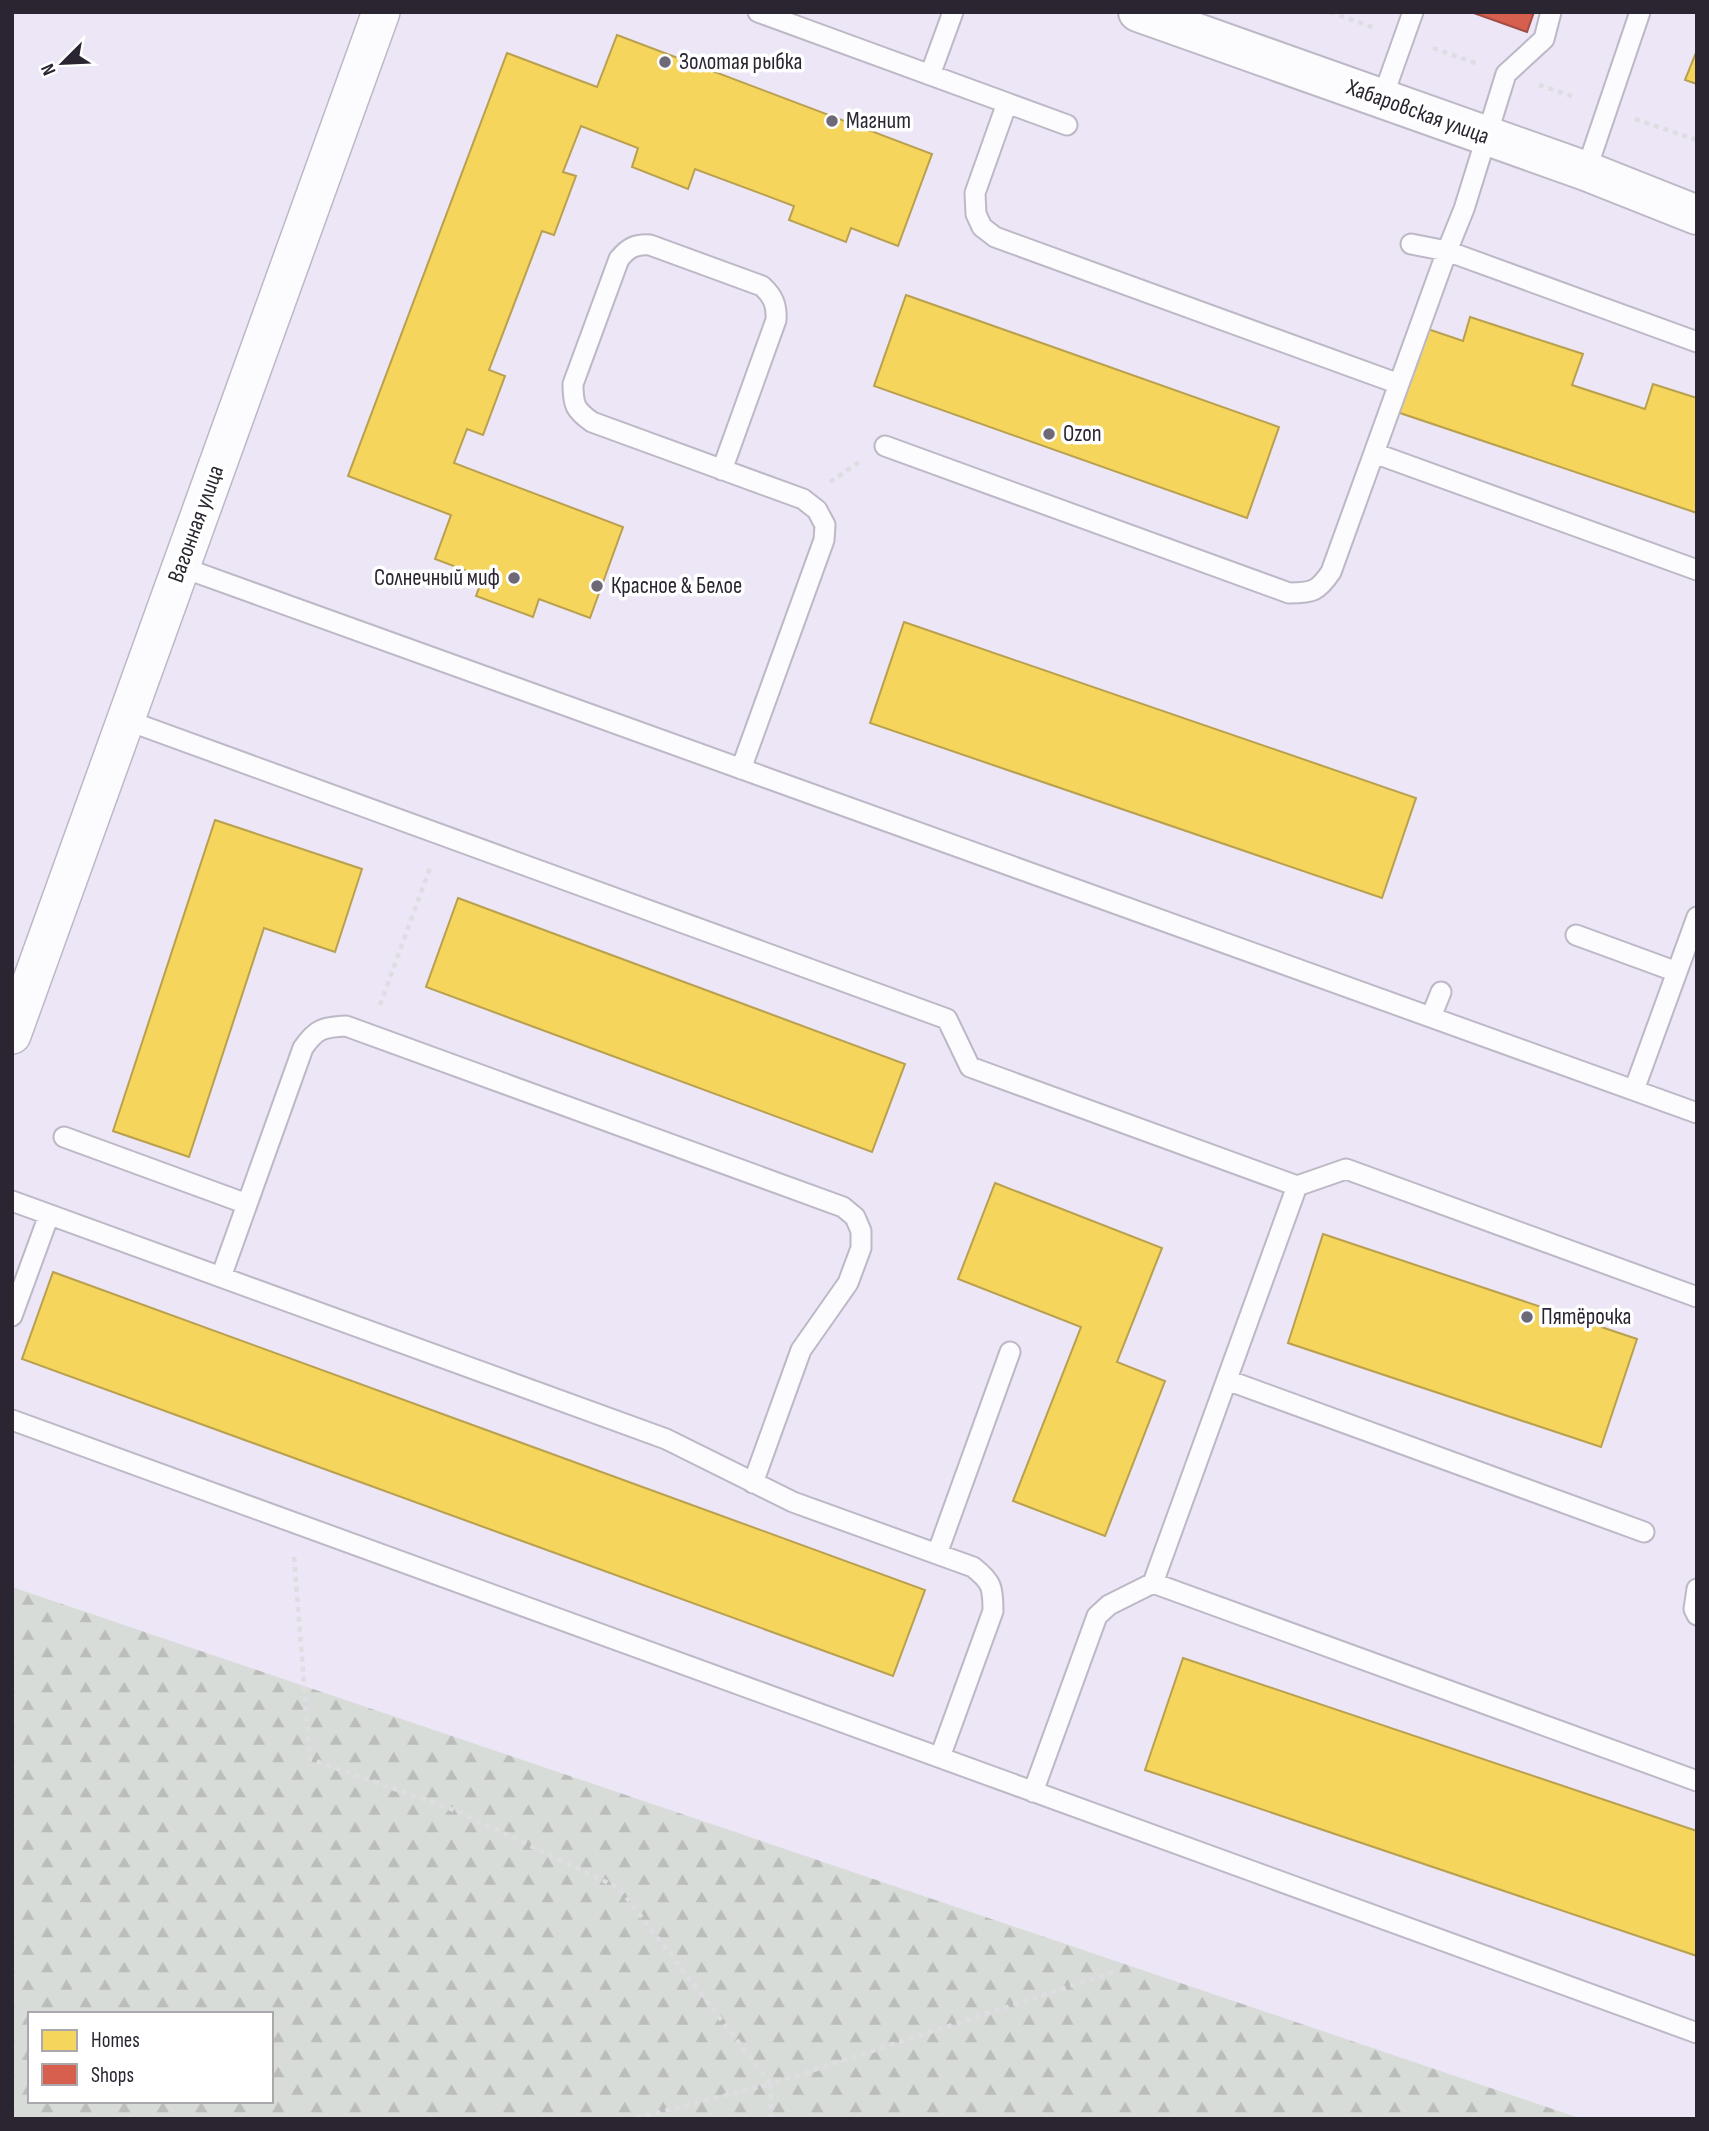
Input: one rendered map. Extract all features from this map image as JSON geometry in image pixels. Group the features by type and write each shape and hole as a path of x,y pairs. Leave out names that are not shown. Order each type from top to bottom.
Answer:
{"street":[{"name":"Вагонная улица","path":"12,1035 381,12"},
{"name":"Хабаровская улица","path":"1138,12 1586,171 1697,215"}],"lane":[{"path":"758,12 1067,125"},
{"path":"930,75 953,12"},
{"path":"1382,99 1413,12"},
{"path":"885,446 1289,593 1308,593 1321,586 1331,572 1464,209 1506,74 1544,39 1551,12"},
{"path":"1586,171 1640,12"},
{"path":"1007,103 975,193 976,214 982,227 995,237 1399,384"},
{"path":"722,470 776,320 776,308 770,293 762,286 650,245 638,244 626,250 619,259 573,384 573,401 579,414 592,422 722,470 803,499 817,510 825,525 824,540 741,769"},
{"path":"1410,244 1447,251 1697,342"},
{"path":"1374,453 1697,570"},
{"path":"181,567 1697,1113"},
{"path":"125,720 947,1019 970,1067 1297,1186 1346,1169 1697,1297"},
{"path":"1634,1090 1697,917"},
{"path":"1576,935 1677,972"},
{"path":"1431,1017 1441,992"},
{"path":"221,1277 303,1048 313,1034 328,1027 346,1026 843,1207 855,1217 861,1231 861,1248 848,1283 801,1350 753,1483"},
{"path":"64,1137 247,1204"},
{"path":"1033,1792 1097,1616 1108,1605 1153,1583 1297,1186"},
{"path":"12,1202 666,1439 793,1502 973,1567 988,1579 993,1594 993,1611 940,1758"},
{"path":"12,1317 49,1215"},
{"path":"937,1554 1010,1352"},
{"path":"1227,1380 1644,1532"},
{"path":"12,1420 1697,2033"},
{"path":"1153,1583 1697,1781"},
{"path":"1697,1589 1694,1609 1697,1615"}],"path":[{"path":"803,499 885,446"},
{"path":"369,1035 442,835"},
{"path":"291,1521 310,1759 457,1811 619,1888 771,2084 771,2119"},
{"path":"632,2119 771,2084 1117,1971"}],"green space":[{"path":"12,1587 1582,2119 12,2119"}],"building: Homes":[{"path":"617,35 932,154 898,246 851,228 846,242 789,220 794,206 695,169 688,189 632,167 638,148 581,126 563,172 576,176 554,235 542,231 489,370 505,376 483,435 467,429 454,463 623,527 590,618 539,599 533,617 476,596 483,577 435,559 451,515 348,476 507,53 597,87"},
{"path":"1697,50 1697,84 1685,80"},
{"path":"906,295 1279,427 1247,518 874,386"},
{"path":"1470,317 1583,354 1572,385 1645,409 1653,384 1697,398 1697,513 1397,412 1425,328 1463,341"},
{"path":"904,622 1416,798 1382,898 870,723"},
{"path":"215,820 362,869 335,952 264,928 189,1157 113,1131"},
{"path":"458,898 905,1064 872,1152 426,987"},
{"path":"995,1183 1162,1248 1117,1362 1165,1381 1105,1536 1013,1501 1081,1327 958,1279"},
{"path":"1323,1234 1637,1339 1601,1447 1288,1343"},
{"path":"53,1272 925,1590 893,1676 22,1359"},
{"path":"1183,1658 1697,1831 1697,1956 1145,1770"}],"building: Shops":[{"path":"1471,12 1534,12 1527,32"}],"place":[{"name":"Золотая рыбка","path":"665,62"},
{"name":"Магнит","path":"832,121"},
{"name":"Ozon","path":"1049,434"},
{"name":"Солнечный миф","path":"514,578"},
{"name":"Красное & Белое","path":"597,586"},
{"name":"Пятёрочка","path":"1527,1317"}]}
